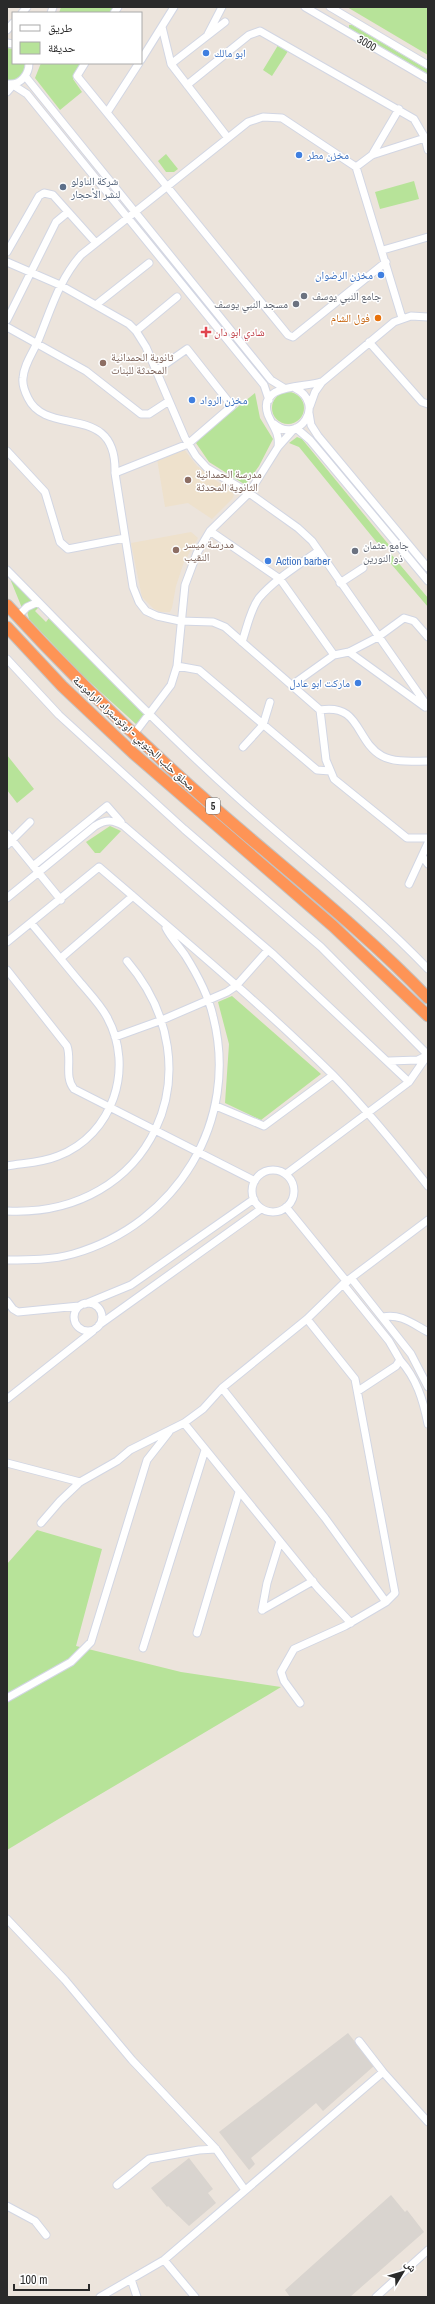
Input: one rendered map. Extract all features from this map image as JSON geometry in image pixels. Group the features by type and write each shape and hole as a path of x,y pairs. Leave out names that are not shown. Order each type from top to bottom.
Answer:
{"highway":[{"name":"محلق حلب الجنوبي - اوتوستراد الراموسة","path":"7,605 73,676 134,734 215,808 342,918 428,998"},
{"name":"محلق حلب الجنوبي - اوتوستراد الراموسة","path":"7,627 62,686 133,753 333,926 428,1016"}],"street":[{"path":"142,58 174,7"},
{"path":"207,37 222,7"},
{"name":"3000","path":"305,7 428,79"},
{"name":"3000","path":"330,7 428,65"},
{"path":"339,27 345,16"},
{"path":"171,64 225,22"},
{"path":"162,27 171,64 228,138"},
{"path":"187,85 249,35 260,31 399,109 414,119 426,137 428,150"},
{"path":"7,92 10,84 25,76 29,64"},
{"path":"84,64 77,76 108,111 288,335 293,337 386,262"},
{"path":"108,111 138,64"},
{"path":"25,76 271,380 284,388"},
{"path":"10,84 27,94 264,385 269,400 267,412 278,437 278,447"},
{"path":"372,155 399,109"},
{"path":"402,318 384,250 356,167 282,118 263,117 248,122 166,185 128,218 81,255 67,270 38,343 25,368 22,380 24,391 30,402 38,411 49,416 84,424 96,429 104,435 115,459 114,473 133,587 139,602 146,611 157,616 180,621 218,623 242,642 320,710 326,760 334,779 407,838 428,838"},
{"path":"356,167 372,155 426,137"},
{"path":"7,252 39,196 44,193 53,195 96,243"},
{"path":"7,320 56,222 68,212"},
{"path":"384,250 428,237"},
{"path":"7,262 60,285 97,304 129,324 136,331 157,370 188,444 196,456 207,468 249,493 298,528 318,551 428,708"},
{"path":"97,304 149,263"},
{"path":"136,331 177,297"},
{"path":"134,734 171,685 177,666 180,621 185,585 197,553 210,531 249,493 278,447 304,422 313,395 322,382 394,322 402,318 428,317"},
{"path":"7,327 38,343 96,378 141,414 149,414 169,401"},
{"path":"369,342 422,402 428,404"},
{"path":"114,473 188,444 232,406 187,349 157,370"},
{"path":"269,400 278,390 322,382"},
{"path":"295,388 305,395 311,425 318,436 426,566 418,570"},
{"path":"273,423 282,429 295,429 310,440 428,581"},
{"path":"7,451 46,492 60,542 64,547 68,549 126,538"},
{"path":"210,531 280,579 334,655"},
{"path":"242,642 253,608 259,598 280,579 318,551"},
{"path":"340,583 362,568"},
{"path":"7,570 149,714 236,796 380,923 428,969"},
{"path":"20,614 27,607 38,602"},
{"path":"292,685 334,655 349,652 378,637 404,618 409,618 428,638"},
{"path":"349,652 428,708"},
{"path":"7,659 59,715 179,824 321,947 428,1054 418,1060 389,1061"},
{"path":"177,666 199,670 317,770 330,771"},
{"path":"243,747 263,724 270,702"},
{"path":"320,710 337,709 351,717 371,747 382,756 404,761 428,761"},
{"path":"33,866 107,806 124,826 268,950 389,1061 409,1082"},
{"path":"7,898 104,821 114,820 124,826"},
{"path":"10,843 20,830 30,822"},
{"path":"7,834 10,843 33,866 61,900"},
{"path":"409,884 428,843"},
{"path":"422,856 428,864"},
{"path":"7,942 61,900 99,867 165,926 236,986 333,1075 367,1112 428,1186"},
{"path":"61,958 133,896"},
{"path":"7,1166 47,1160 68,1152 94,1131 110,1108 116,1092 120,1070 116,1037 100,1007 31,923"},
{"path":"7,1260 51,1258 73,1254 113,1238 150,1214 165,1200 199,1154 211,1124 216,1106 220,1081 218,1036 208,999 196,974 165,926"},
{"path":"116,1037 162,1020 227,992 236,986 268,950"},
{"path":"7,1211 30,1212 58,1208 89,1196 117,1178 129,1166 154,1131 163,1109 169,1076 168,1042 162,1020 152,995 127,961"},
{"path":"7,970 67,1046 70,1057 70,1084 80,1093 255,1181"},
{"path":"286,1174 409,1082 428,1055"},
{"path":"216,1106 264,1126 333,1075"},
{"path":"266,1171 278,1171 286,1174 293,1182 294,1192 291,1203 277,1212 261,1208 254,1199 252,1188 255,1181 266,1171"},
{"path":"7,1301 13,1309 18,1312 82,1305 131,1285 254,1199"},
{"path":"286,1207 347,1281 389,1340 400,1360 415,1381 422,1397 428,1424"},
{"path":"7,1399 99,1325 261,1208"},
{"path":"41,1523 60,1501 80,1482 116,1461 130,1450 184,1424 204,1409 222,1388 307,1319 347,1281 427,1223"},
{"path":"347,1281 383,1317 411,1354 428,1386"},
{"path":"82,1305 98,1308 102,1316 99,1325"},
{"path":"82,1305 74,1314 74,1322 84,1331 92,1331"},
{"path":"383,1317 393,1315 401,1317 428,1332"},
{"path":"300,1702 282,1678 281,1672 294,1649 351,1623 386,1602 395,1594 355,1379 307,1319"},
{"path":"358,1391 396,1366 400,1360"},
{"path":"222,1388 325,1518 386,1602"},
{"path":"184,1424 313,1581 351,1623"},
{"path":"7,1698 71,1662 91,1642 147,1460 170,1431"},
{"path":"143,1648 205,1450"},
{"path":"7,1463 80,1482"},
{"path":"197,1633 239,1492"},
{"path":"280,1541 267,1583 262,1610 313,1581"},
{"path":"7,1919 65,1980 132,2060 216,2149 245,2190"},
{"path":"359,2041 383,2072 428,2122"},
{"path":"100,2297 130,2278 164,2260 383,2072"},
{"path":"117,2185 149,2160 186,2152 216,2149"},
{"path":"7,2206 35,2221 46,2235"},
{"path":"376,2297 428,2250"},
{"path":"164,2260 194,2297"},
{"path":"130,2278 137,2297"}],"shaded area":[{"name":"مدرسة الحمدانية الثانوية المحدثة","path":"183,448 197,466 234,494 233,498 212,519 188,503 165,507 157,459"},
{"path":"191,532 198,538 184,562 176,586 172,608 170,612 161,612 154,609 142,597 131,543"},
{"path":"348,2033 374,2066 323,2111 316,2103 251,2158 255,2164 249,2170 219,2132"},
{"path":"189,2158 213,2189 208,2193 216,2203 189,2226 168,2206 167,2207 151,2188"},
{"path":"391,2195 405,2212 407,2210 424,2232 350,2297 290,2297 285,2290"}],"green space":[{"path":"61,7 115,7 112,12 59,12"},
{"path":"347,7 428,7 428,55"},
{"path":"349,25 352,25 428,70 428,74 349,28"},
{"path":"280,42 290,48 272,76 263,70"},
{"path":"7,48 12,49 12,64 25,64 20,76 7,81"},
{"path":"41,64 81,64 73,79 82,92 60,110 35,78"},
{"path":"166,154 178,169 174,172 166,172 158,161"},
{"path":"414,181 419,199 380,209 375,192"},
{"path":"285,392 291,392 301,399 304,408 303,414 297,421 291,424 285,424 275,417 272,411 272,405 279,395"},
{"path":"255,393 260,418 273,439 259,466 246,484 244,484 209,462 196,443 197,440"},
{"path":"297,437 302,439 389,545 383,550 299,447 289,443"},
{"path":"391,554 428,598 428,607 386,558"},
{"path":"11,581 13,581 33,601 22,608"},
{"path":"35,606 38,608 35,611 46,622 49,618 141,710 144,715 137,725 82,675 29,619 27,611"},
{"path":"7,755 34,789 17,803 7,790"},
{"path":"110,826 121,831 100,853 95,853 86,842"},
{"path":"232,996 321,1074 261,1120 225,1103 229,1044 218,1002"},
{"path":"37,1530 102,1549 76,1646 181,1672 281,1687 7,1850 7,1564"}],"place":[{"name":"ابو مالك","path":"206,53"},
{"name":"مخزن مطر","path":"299,155"},
{"name":"شركة الناولو لنشر الأحجار","path":"63,187"},
{"name":"مخزن الرضوان","path":"381,275"},
{"name":"جامع النبي يوسف","path":"304,296"},
{"name":"مسجد النبي يوسف","path":"296,304"},
{"name":"فول الشام","path":"378,318"},
{"name":"شادي ابو دان","path":"206,332"},
{"name":"ثانوية الحمدانية المحدثة للبنات","path":"103,363"},
{"name":"مخزن الرواد","path":"192,400"},
{"name":"مدرسة الحمدانية الثانوية المحدثة","path":"188,480"},
{"name":"مدرسة ميسر النقيب","path":"176,550"},
{"name":"جامع عثمان ذو النورين","path":"355,551"},
{"name":"Action barber","path":"268,561"},
{"name":"ماركت ابو عادل","path":"358,683"}]}
